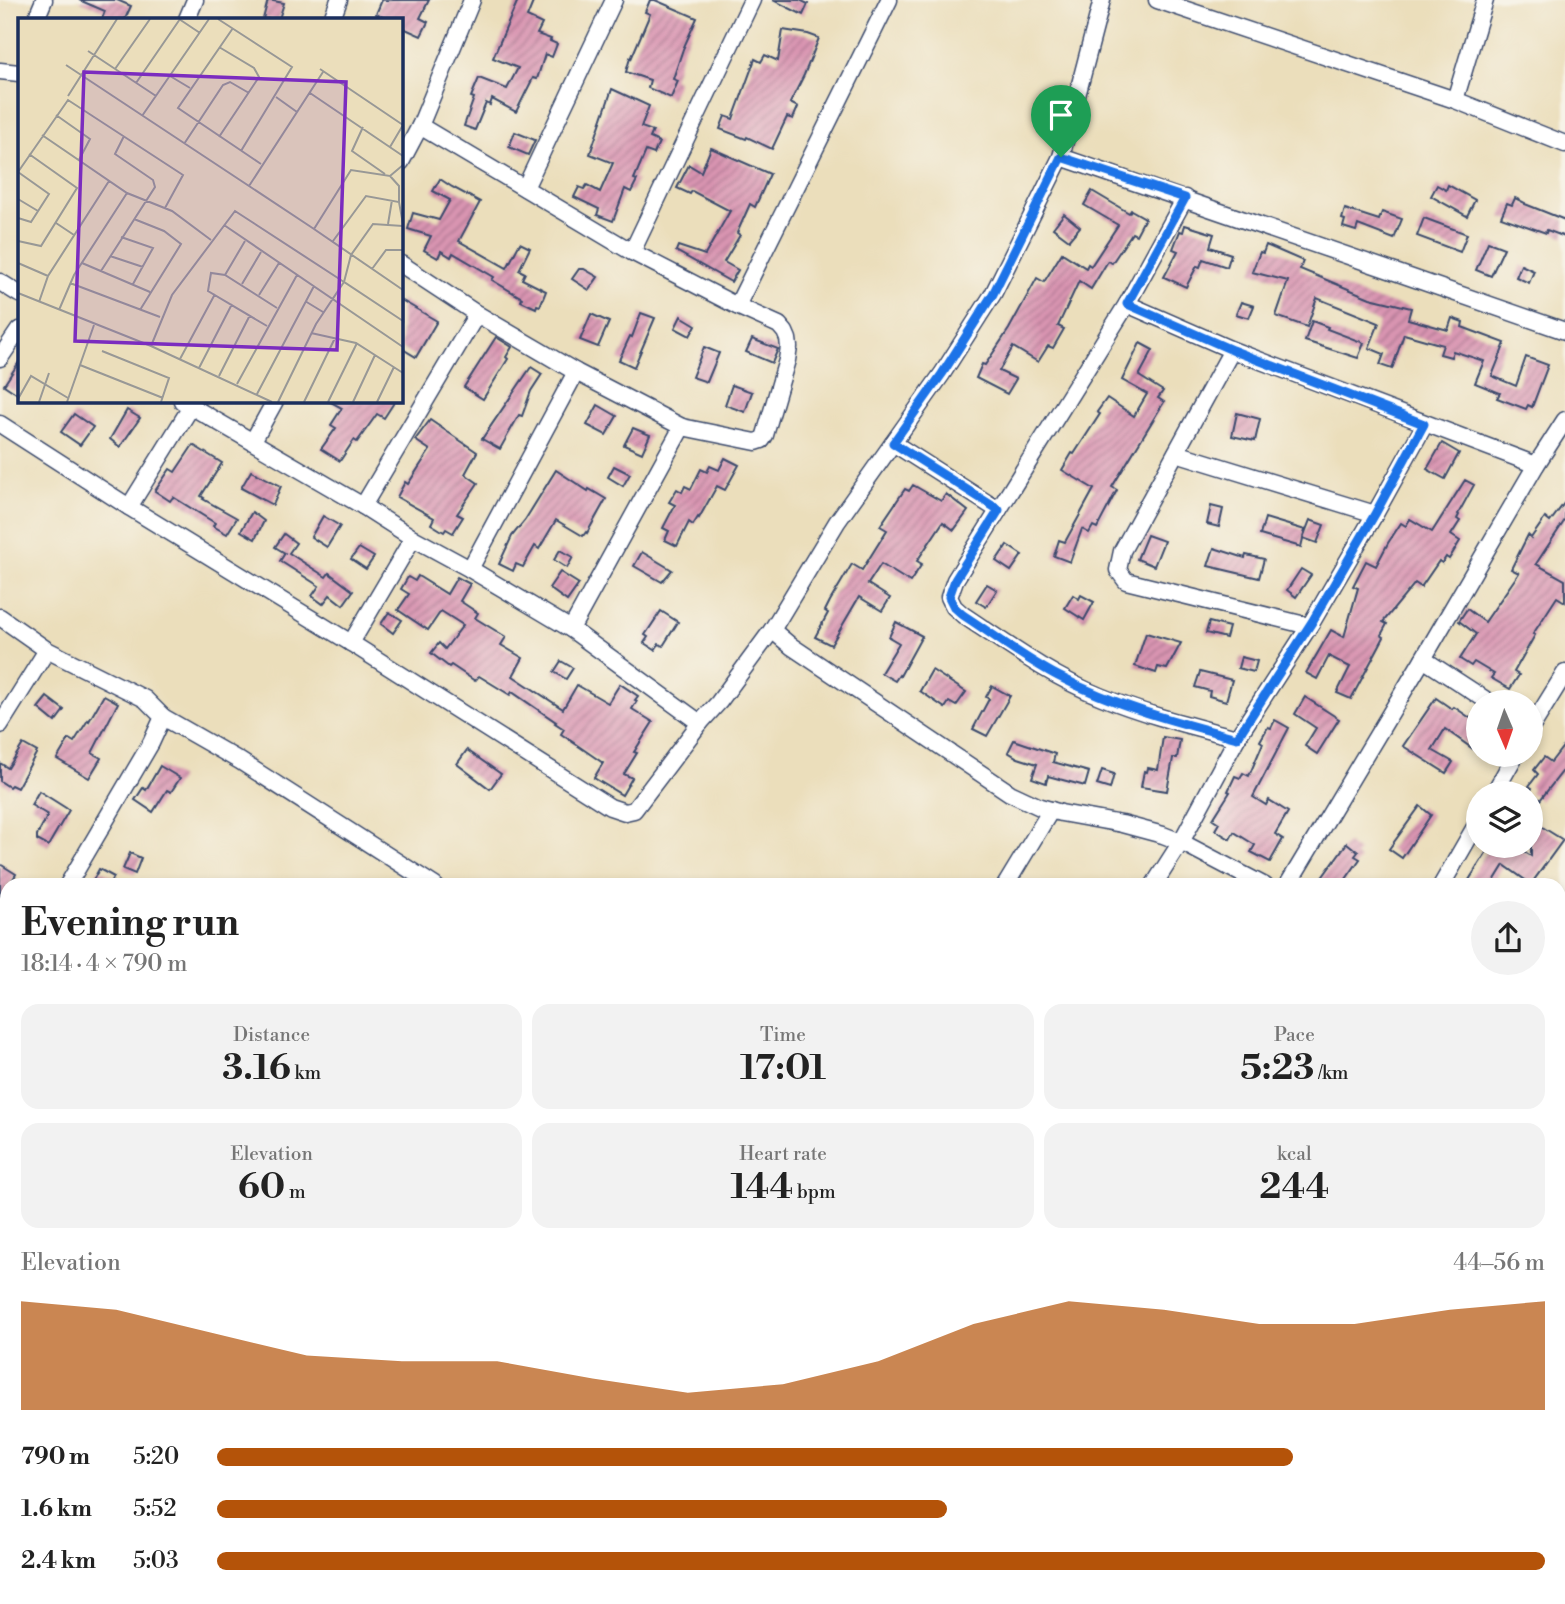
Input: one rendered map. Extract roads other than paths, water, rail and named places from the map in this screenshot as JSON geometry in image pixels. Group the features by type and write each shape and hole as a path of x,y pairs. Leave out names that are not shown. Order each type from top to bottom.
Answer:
{"street":[{"path":"36,18 44,0"},
{"path":"187,18 195,0"},
{"path":"332,18 339,0"},
{"path":"402,160 420,126 472,0"},
{"path":"525,188 614,0"},
{"path":"632,252 752,0"},
{"path":"737,306 889,0"},
{"path":"0,424 129,508 351,643 610,807 619,811 634,810 772,630 837,522 942,374 993,294 1061,157 1102,0"},
{"path":"1157,0 1455,100 1565,144"},
{"path":"1455,100 1485,0"},
{"path":"402,265 477,314 576,372 682,427 756,442 762,440 765,435 788,360 788,339 779,325 632,252 420,126"},
{"path":"1061,157 1565,331"},
{"path":"1185,198 1127,304 955,580 949,597 954,607 1056,676 1102,697 1159,717 1237,738"},
{"path":"0,282 18,293"},
{"path":"1127,304 1232,350 1536,465"},
{"path":"363,506 477,314"},
{"path":"0,358 18,331"},
{"path":"1232,350 1122,551 1118,570 1126,580 1309,626"},
{"path":"470,569 576,372"},
{"path":"253,441 274,402"},
{"path":"129,508 186,404 571,629 700,723"},
{"path":"1292,878 1565,420"},
{"path":"1158,878 1181,842 1237,738 1309,626 1375,514 1424,424"},
{"path":"571,629 682,427"},
{"path":"893,443 999,510"},
{"path":"1176,453 1375,514"},
{"path":"351,643 413,538"},
{"path":"0,617 47,650 145,699 163,717 240,761 423,878"},
{"path":"772,630 791,646 1010,793 1040,807 1163,835 1250,878"},
{"path":"0,725 47,650"},
{"path":"1423,659 1471,690"},
{"path":"1544,707 1565,673"},
{"path":"72,878 151,743 163,717"},
{"path":"1010,878 1051,810"},
{"path":"1446,878 1466,843"}]}
